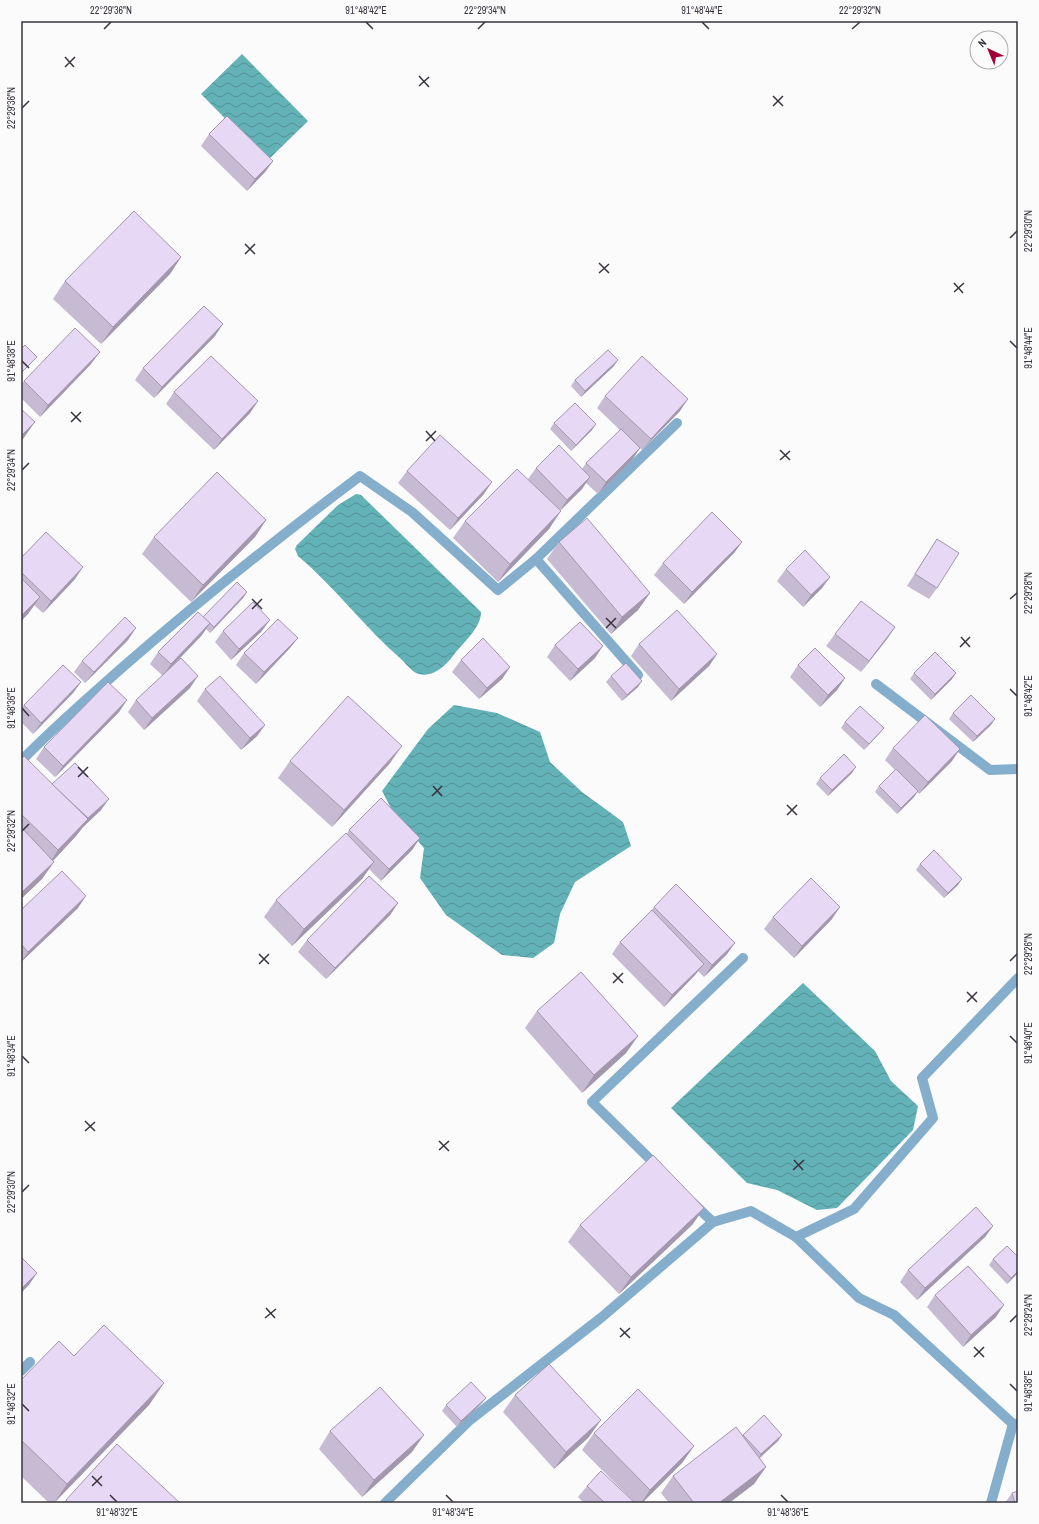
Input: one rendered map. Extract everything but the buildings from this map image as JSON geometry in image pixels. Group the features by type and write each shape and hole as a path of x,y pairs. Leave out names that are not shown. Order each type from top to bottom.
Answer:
{"street":[{"path":"21,760 50,731 172,625 264,549 360,476 412,512 498,590 536,559 677,423"},
{"path":"536,559 638,675"},
{"path":"876,684 990,770 1018,769"},
{"path":"663,1173 592,1102 743,958"},
{"path":"796,1237 854,1209 933,1118 922,1078 1018,978"},
{"path":"685,1195 713,1222"},
{"path":"385,1503 470,1420 602,1317 713,1222 751,1211 796,1237 859,1298 894,1314 1016,1424 991,1503"},
{"path":"21,1371 30,1362"}],"water":[{"path":"242,54 308,121 267,161 201,94"},
{"path":"356,494 361,495 481,612 476,628 449,661 436,672 425,675 419,674 412,670 374,634 312,568 298,556 295,549 297,545 338,505"},
{"path":"454,705 497,713 540,732 550,762 582,792 623,822 631,846 575,882 560,914 554,943 533,958 502,955 446,915 420,878 424,848 394,814 382,791 428,729"},
{"path":"803,983 875,1051 891,1081 918,1106 913,1130 837,1208 817,1210 777,1190 747,1183 671,1108"}]}
